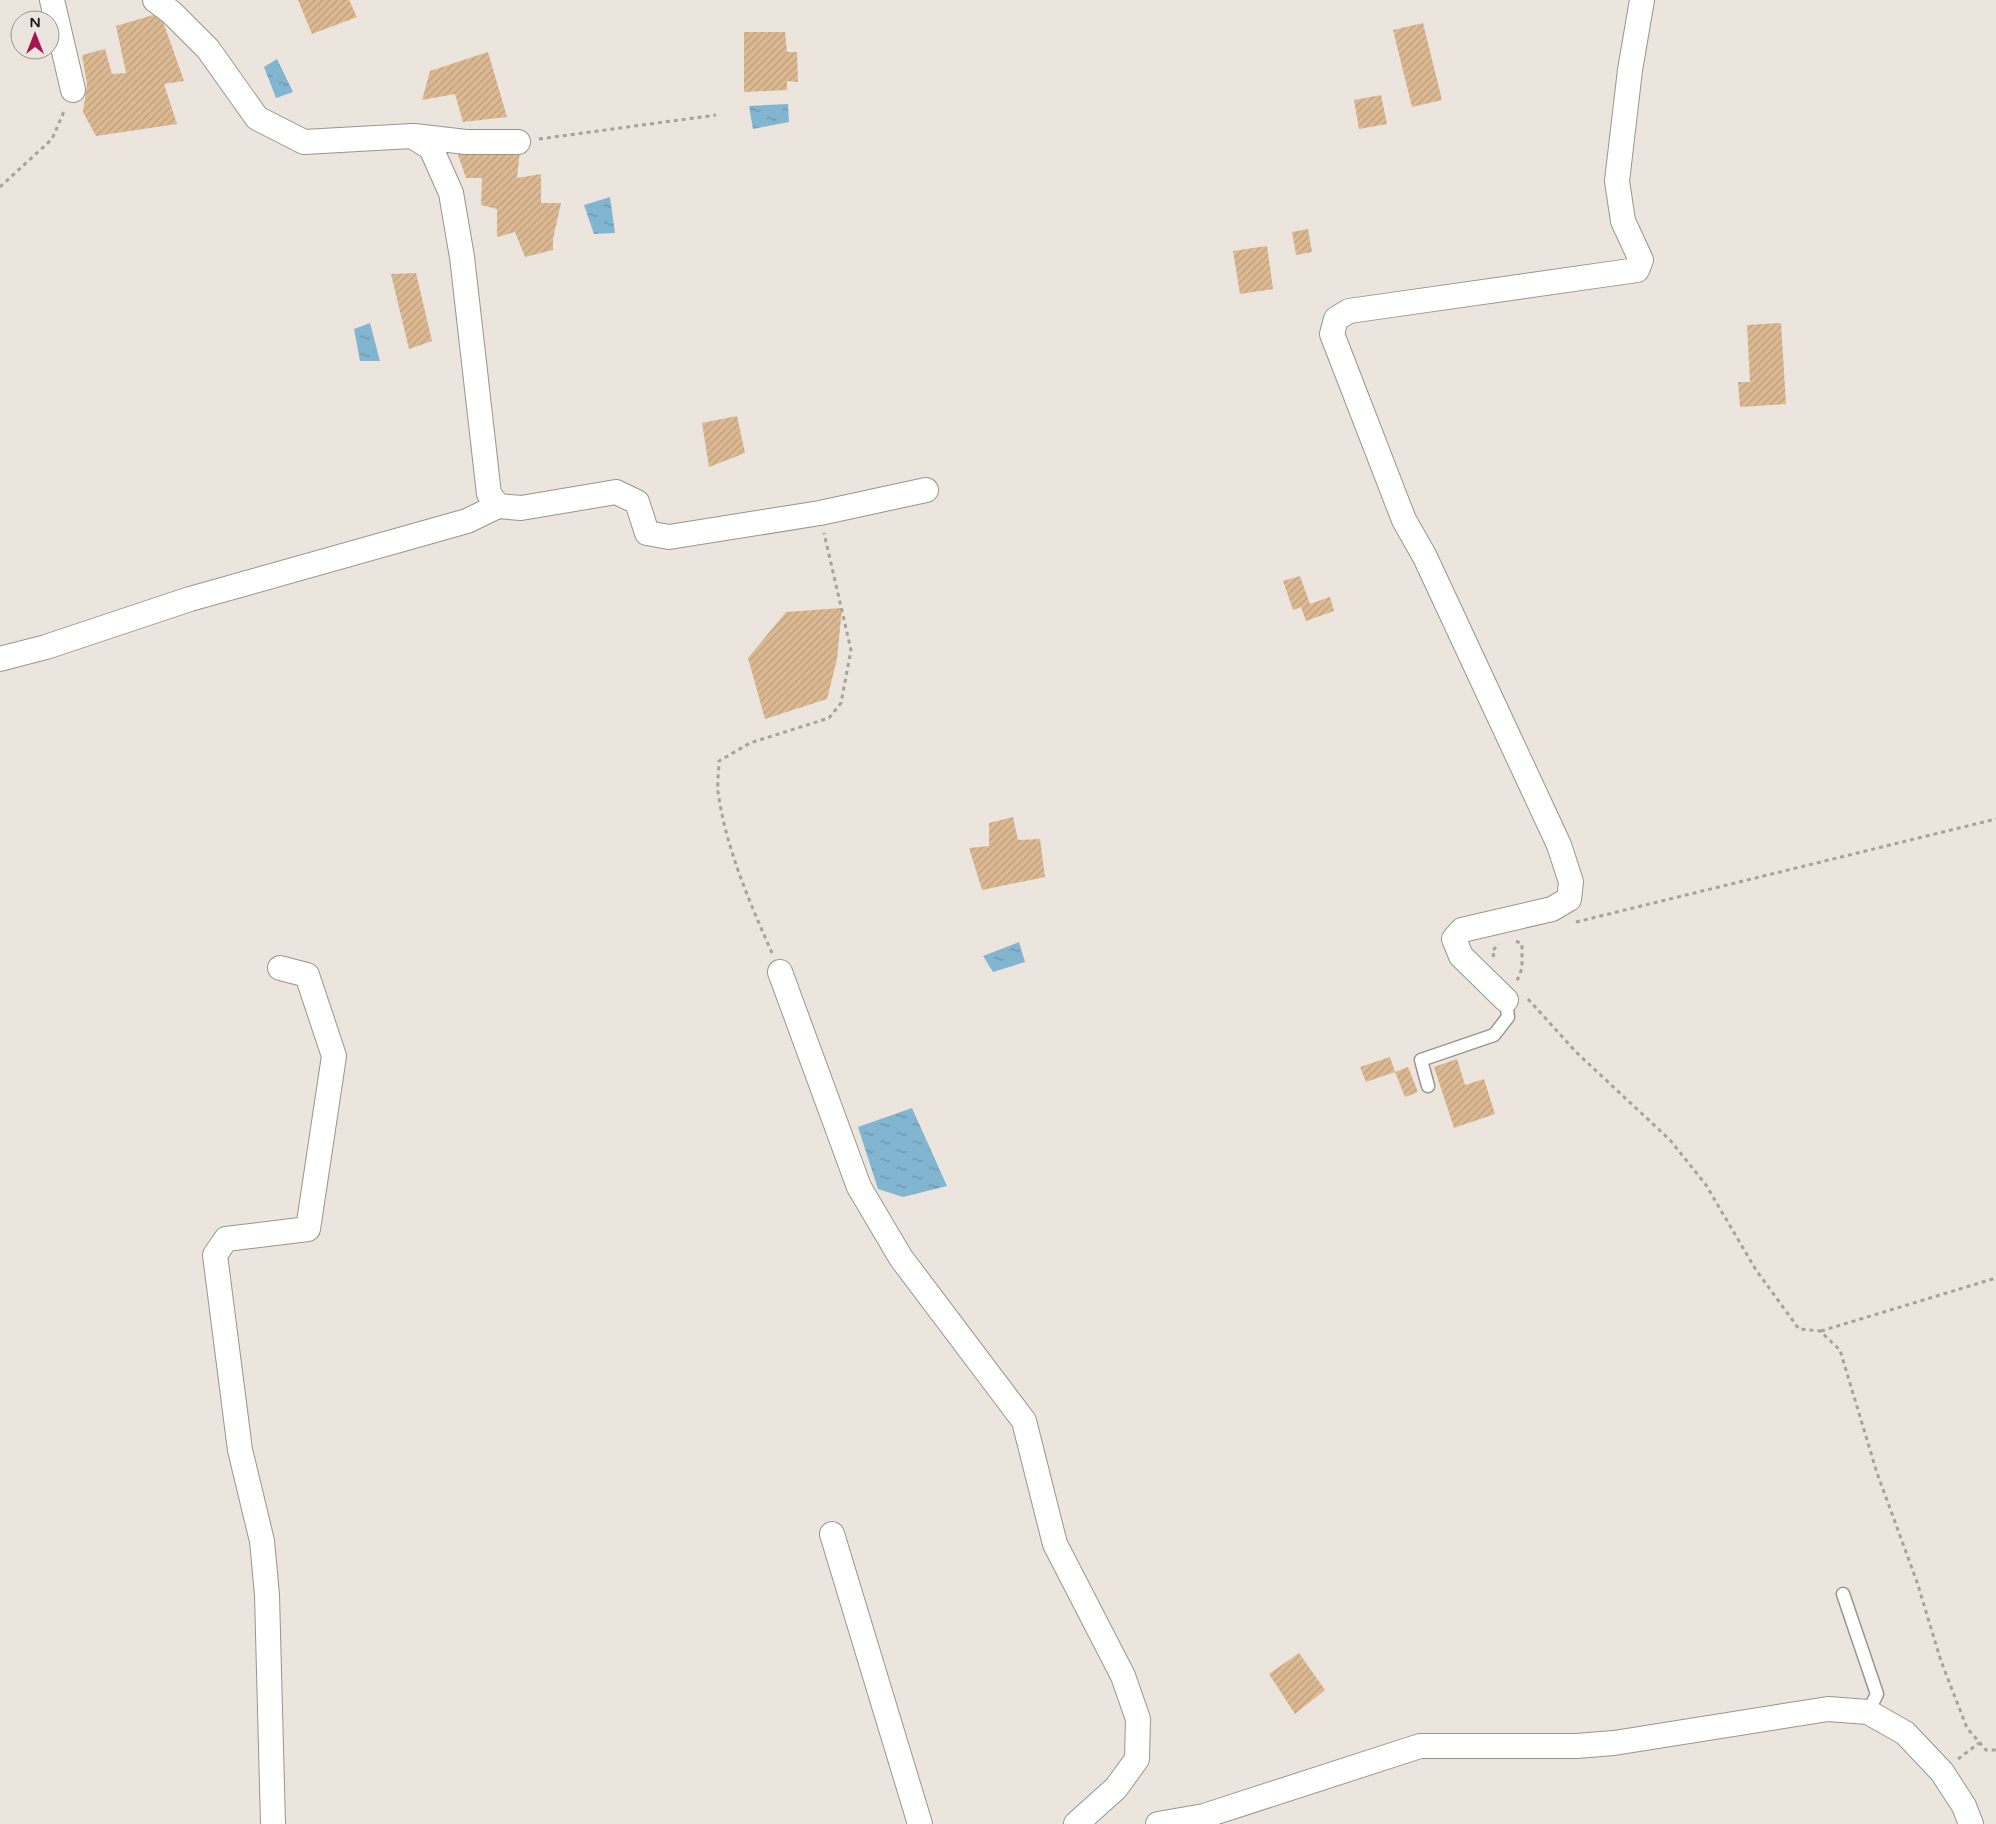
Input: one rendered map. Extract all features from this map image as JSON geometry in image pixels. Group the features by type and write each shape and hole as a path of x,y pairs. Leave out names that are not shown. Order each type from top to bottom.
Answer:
{"street":[{"path":"52,0 73,90"},
{"path":"155,0 172,13 208,50 257,118 304,142 412,136 466,142 518,142"},
{"path":"1514,993 1461,956 1454,939 1462,930 1552,909 1568,899 1571,882 1559,845 1425,557 1404,520 1332,334 1336,319 1348,311 1637,270 1641,260 1623,221 1617,181 1630,70 1642,0"},
{"path":"412,136 431,148 451,193 462,258 488,494 498,506"},
{"path":"0,659 46,647 190,599 467,521 498,506 521,508 616,492 636,502 647,533 669,537 820,513 926,490"},
{"path":"273,1824 267,1595 262,1541 240,1450 215,1255 226,1239 308,1230 334,1056 307,975 280,968"},
{"path":"780,972 859,1187 901,1258 1024,1421 1055,1544 1123,1676 1138,1720 1137,1759 1116,1788 1076,1824"},
{"path":"832,1534 920,1824"},
{"path":"1158,1824 1204,1816 1420,1746 1576,1746 1828,1710 1868,1712 1905,1733 1942,1772 1964,1806 1971,1824"}],"lane":[{"path":"1428,1086 1421,1060 1494,1035 1508,1017 1514,993"},
{"path":"1843,1594 1877,1694 1868,1712"}],"path":[{"path":"0,187 52,139 73,90"},
{"path":"518,142 716,115"},
{"path":"780,972 748,900 730,847 718,790 719,760 750,743 829,718 841,703 851,650 820,513"},
{"path":"1567,924 1996,819"},
{"path":"1520,936 1511,938 1522,944 1522,968 1514,993 1670,1140 1706,1185 1756,1270 1799,1329 1820,1331 1996,1278"},
{"path":"1496,961 1492,951 1501,942"},
{"path":"1820,1331 1840,1350 1877,1473 1918,1582 1941,1661 1967,1728 1986,1750 1996,1750"}],"water":[{"path":"277,59 293,92 276,98 264,67"},
{"path":"788,104 789,122 753,129 749,106"},
{"path":"610,197 615,233 594,234 584,205"},
{"path":"370,323 380,361 360,361 354,329"},
{"path":"1019,942 1025,962 993,972 983,956"},
{"path":"912,1108 947,1186 903,1197 878,1189 858,1127"}],"building":[{"path":"298,0 349,0 357,17 312,34"},
{"path":"160,13 184,81 164,84 177,124 96,136 83,112 87,84 82,55 105,49 112,74 126,73 116,26"},
{"path":"1423,23 1442,100 1412,107 1393,30"},
{"path":"744,32 785,32 787,52 797,52 798,82 787,81 787,90 744,92"},
{"path":"488,52 507,117 463,122 455,94 422,100 430,71"},
{"path":"1381,95 1387,124 1359,129 1354,100"},
{"path":"456,149 520,151 517,178 541,174 541,203 561,203 553,239 553,250 525,257 515,232 497,237 497,209 481,205 482,178 466,178"},
{"path":"1308,229 1312,252 1296,255 1292,232"},
{"path":"1267,246 1273,289 1240,294 1233,251"},
{"path":"416,273 432,341 409,349 391,274"},
{"path":"1781,323 1786,404 1740,407 1738,382 1750,382 1747,325"},
{"path":"737,416 745,453 709,467 702,423"},
{"path":"1300,576 1310,604 1330,597 1334,611 1306,621 1301,607 1293,610 1283,581"},
{"path":"842,608 837,659 827,699 765,719 748,658 786,612"},
{"path":"1013,817 1018,840 1040,839 1045,877 982,890 969,848 989,846 989,823"},
{"path":"1390,1057 1395,1072 1366,1082 1360,1067"},
{"path":"1457,1059 1465,1085 1484,1079 1495,1114 1454,1128 1434,1067"},
{"path":"1408,1067 1418,1092 1405,1097 1395,1072"},
{"path":"1299,1653 1325,1690 1295,1714 1269,1674"}]}
